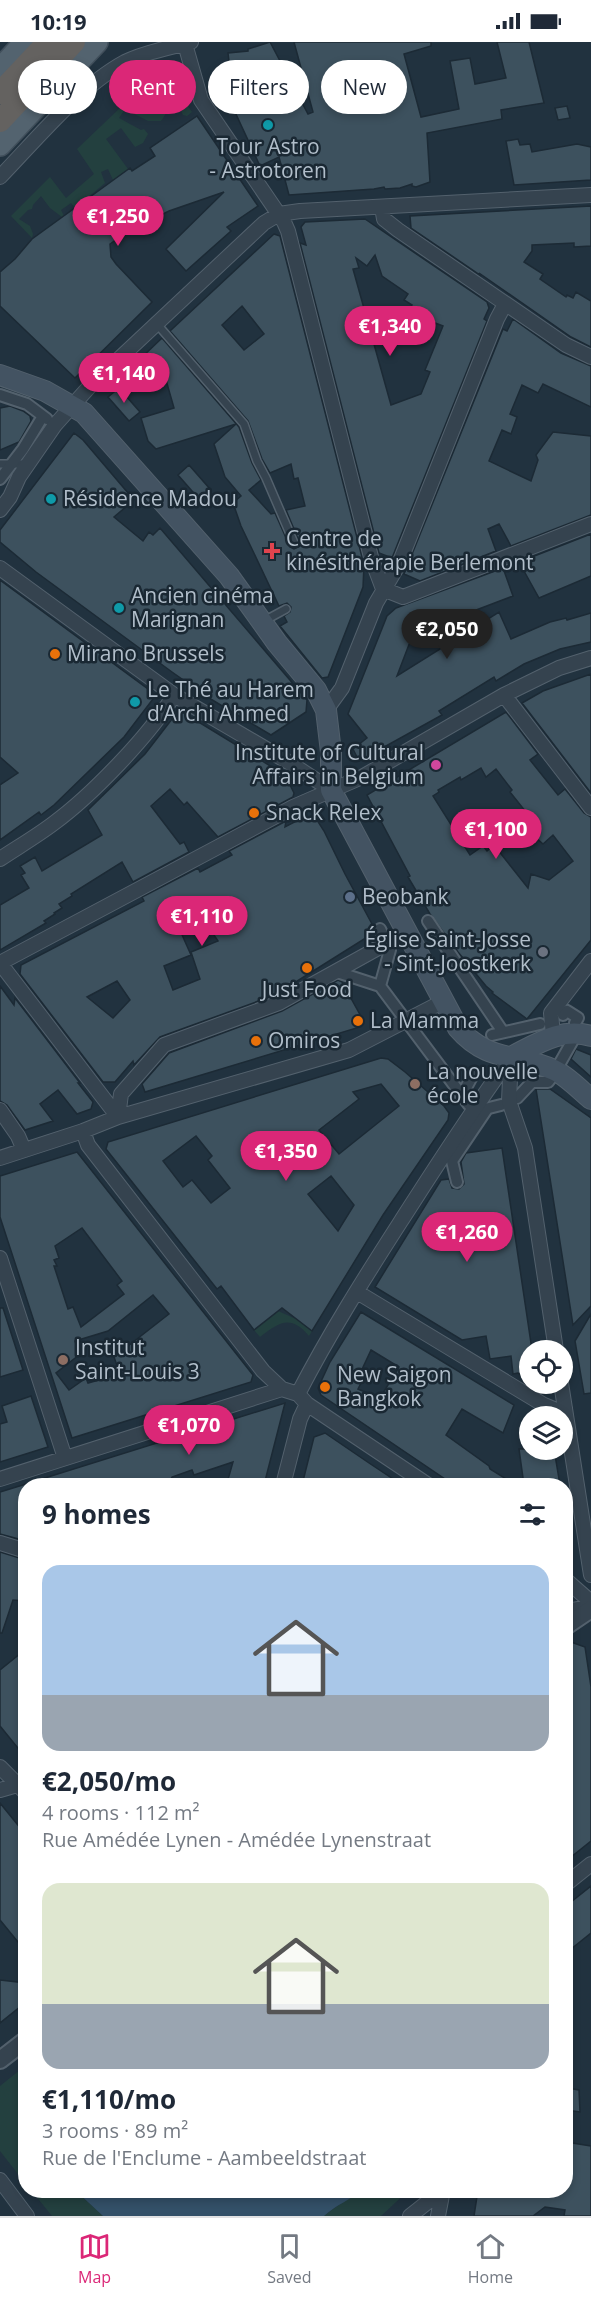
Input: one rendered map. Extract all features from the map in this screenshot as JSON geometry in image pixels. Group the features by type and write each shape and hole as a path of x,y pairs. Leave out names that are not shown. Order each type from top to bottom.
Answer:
{"highway":[{"path":"0,93 48,42"},
{"path":"0,135 78,49"}],"main road":[{"path":"78,49 97,42"},
{"path":"0,69 23,43"},
{"path":"0,145 10,123"},
{"path":"0,375 45,391 84,413 229,576 261,622 316,690 326,710 331,752 331,790 458,1028 472,1042 485,1050 555,1071 591,1099"},
{"path":"511,1058 547,1029 580,1033"}],"street":[{"path":"0,177 59,116 97,82 125,62 188,43 201,100 279,214 288,231 371,557 383,589 403,597 591,524"},
{"path":"0,510 54,425 72,405 264,223 279,214 591,195"},
{"path":"382,207 384,219 566,345 591,357"},
{"path":"326,710 342,688 383,589 399,564 497,319 506,304"},
{"path":"0,395 27,404 46,418 6,464 0,479"},
{"path":"0,568 174,695 290,763 331,790"},
{"path":"118,1117 0,963 293,807 368,773 504,695 559,668 591,658"},
{"path":"0,860 55,822 90,792 133,748 168,706 174,695"},
{"path":"504,695 591,808"},
{"path":"428,921 498,1034 547,1029 551,1013 591,961"},
{"path":"380,929 390,950 380,986"},
{"path":"118,1117 122,1094 164,1046 279,1004 407,932"},
{"path":"337,972 380,986 405,1021 474,1106"},
{"path":"0,1158 118,1117 349,1050 444,1001"},
{"path":"560,1063 580,1033 578,1018 567,1011 562,1015"},
{"path":"285,1478 303,1399 357,1292 474,1106 511,1058"},
{"path":"511,1058 509,1101 525,1148 554,1340"},
{"path":"457,1182 452,1161 474,1106 474,1073"},
{"path":"517,1098 532,1082 548,1082 551,1078"},
{"path":"474,1106 501,1105"},
{"path":"0,1110 18,1136 24,1150"},
{"path":"83,1131 88,1145 263,1371 282,1389 303,1399 418,1478"},
{"path":"0,1258 65,1458"},
{"path":"357,1292 546,1406"},
{"path":"0,1479 282,1389"},
{"path":"573,1459 591,1575"},
{"path":"0,1543 18,1549"},
{"path":"573,1586 591,1602"},
{"path":"573,1610 591,1608"},
{"path":"573,1621 591,1608"},
{"path":"0,1767 18,1783"},
{"path":"0,1790 18,1788"},
{"path":"573,1878 591,1864"},
{"path":"0,2060 18,2046"},
{"path":"0,2180 27,2216"},
{"path":"410,2216 433,2198"},
{"path":"438,2216 441,2198"}],"lane":[{"path":"156,323 244,424 256,461 266,478 294,543"},
{"path":"6,464 28,464"},
{"path":"261,622 286,609"}],"green space":[{"path":"114,114 122,114 119,118 141,130 144,129 148,134 143,143 135,147 121,128 106,139 128,169 113,180 108,169 101,172 105,183 75,208 71,203 61,210 64,216 62,217 50,208 41,196 32,209 19,219 30,226 32,238 11,216 50,177 66,198 94,174 77,149"},
{"path":"135,114 165,114 161,121 148,121"},
{"path":"278,1311 296,1319 312,1331 309,1336 296,1325 285,1323 273,1327 260,1337 254,1330"},
{"path":"18,2072 18,2174 0,2151 0,2086"},
{"path":"37,2198 84,2198 103,2216 52,2216"},
{"path":"350,2198 400,2198 381,2216 324,2216"}],"water":[{"path":"84,2198 351,2198 324,2216 103,2216"}],"building":[{"path":"270,42 280,60 229,60 228,53 248,51 248,49"},
{"path":"294,42 431,42 431,46 404,54 406,60 321,60 321,114 407,114 407,65 421,117 459,109 450,61 470,58 475,84 506,78 497,42 529,42 544,103 501,110 502,119 427,133 430,182 416,187 412,184 400,188 385,189 384,187 289,195 279,157 260,166 236,114 309,114 313,112 309,97 309,60 299,60"},
{"path":"567,106 570,118 558,120 555,108"},
{"path":"197,116 258,206 227,227 231,231 186,271 166,249 224,192 169,211 127,232 110,244 111,257 116,264 152,302 75,378 0,306 0,272 32,239 130,168 132,171 155,156 150,148"},
{"path":"518,139 520,145 530,144 532,152 577,144 591,147 591,180 514,185 506,141"},
{"path":"591,206 591,246 574,247 574,243 532,245 532,251 524,262 543,274 540,279 566,297 567,295 573,298 576,292 591,301 591,347 571,337 411,228 410,216"},
{"path":"365,219 487,302 489,308 484,319 487,321 392,558 379,553 300,243 306,245 301,227 305,222","holes":["375,255 382,276 408,294 404,300 412,305 401,320 416,326 422,318 443,326 425,370 430,372 421,394 391,405 353,269 359,268 356,258 367,266"]},
{"path":"274,234 280,236 364,565 363,587 328,677 322,678 280,626 287,622 284,616 290,612 291,607 287,603 279,606 241,526 233,503 241,496 225,477 214,444 236,424 156,449 148,441 141,418 174,408 166,380 159,382 139,360 162,338 239,427 261,480 249,490 271,514 275,513 290,547 294,549 298,547 299,541 286,510 305,506 298,478 294,479 291,464 270,473 262,459 248,421 170,331","holes":["242,306 264,334 244,350 222,325"]},
{"path":"513,319 561,353 591,366 591,407 543,384 538,393 522,385 510,414 517,417 511,434 502,430 489,461 531,481 538,460 536,455 553,432 591,436 591,515 511,546 499,524 488,529 496,551 420,581 404,574 503,329 507,331"},
{"path":"119,388 140,412 129,421 108,397"},
{"path":"10,406 30,416 31,421 19,442 0,450 0,408"},
{"path":"74,433 83,440 134,500 114,517 143,541 149,532 153,535 160,528 307,700 306,712 271,735 209,698 172,672 36,572 0,542 0,530"},
{"path":"189,465 210,489 199,499 178,475"},
{"path":"591,534 591,576 539,598 519,562"},
{"path":"503,568 513,596 413,634 397,676 499,612 511,639 550,622 591,613 591,642 560,649 524,664 496,681 494,677 439,711 442,715 359,761 353,749 367,738 348,714 387,616 396,608"},
{"path":"0,580 152,692 153,699 124,737 54,805 41,815 39,812 0,840 0,785 18,773 0,757"},
{"path":"591,674 591,793 522,703 543,691"},
{"path":"179,710 285,775 294,793 293,797 218,837 187,802 184,805 170,789 151,806 180,844 184,842 189,852 133,882 122,862 71,894 72,896 59,904 62,908 44,921 46,923 0,950 0,905 29,888 21,875 25,873 20,866 35,857 42,871 102,835 88,810 145,754"},
{"path":"506,712 538,754 530,760 558,795 565,789 584,813 591,817 591,940 527,1019 492,993 430,914 408,877 410,876 367,795","holes":["481,768 486,777 496,769 512,790 510,792 530,817 521,824 543,844 553,835 573,861 549,880 531,874 528,888 494,845 487,851 483,846 470,855 433,796 439,792 438,790 460,777 461,780"]},
{"path":"306,816 317,820 372,924 369,936 275,995 160,1037 134,1065 133,1061 115,1082 103,1082 20,974 21,965 144,901 142,897 198,868 200,872 232,855 229,851 286,821 285,827","holes":["201,916 218,941 191,952 200,979 173,990 164,966 191,955 179,928","117,981 130,1000 113,1018 87,997"]},
{"path":"338,980 342,982 363,1020 360,1027 145,1092 142,1084 169,1053 282,1011"},
{"path":"0,986 14,1005 15,998 80,1083 78,1083 93,1102 91,1109 77,1114 58,1090 40,1104 53,1121 25,1130 7,1105 0,1101"},
{"path":"576,1049 591,1055 591,1077 571,1059"},
{"path":"381,1058 388,1059 405,1072 449,1113 448,1120 383,1215 312,1331 282,1308 254,1330 221,1286 217,1289 106,1149 108,1142","holes":["381,1084 399,1106 339,1154 319,1130 359,1099 353,1092","196,1136 212,1156 208,1160 230,1188 211,1203 192,1180 183,1187 163,1161","331,1176 354,1205 338,1231 308,1194"]},
{"path":"536,1089 550,1089 591,1118 591,1306 573,1325"},
{"path":"502,1148 531,1340 519,1340 519,1374 513,1374 511,1356 490,1359 486,1336 462,1340 375,1287 441,1180 449,1179 452,1188 459,1189 464,1184 461,1162 466,1153"},
{"path":"77,1152 253,1375 251,1382 72,1438 0,1217 0,1176","holes":["82,1228 122,1281 117,1285 124,1294 81,1327 73,1307 68,1309 54,1260 59,1258 55,1246","153,1295 169,1314 114,1357 120,1374 88,1383 86,1378 69,1390 56,1373 79,1355 75,1341 108,1331"]},
{"path":"0,1308 3,1308 23,1370 0,1377"},
{"path":"361,1312 514,1405 503,1433 462,1409 446,1435 505,1478 444,1478 321,1395 318,1388 330,1362","holes":["371,1350 399,1367 380,1398 358,1389 363,1379 358,1378"]},
{"path":"591,1314 591,1393 584,1394 575,1341"},
{"path":"31,1396 48,1447 0,1462 0,1424 7,1422 2,1406"},
{"path":"285,1403 266,1478 228,1478 233,1462 194,1475 192,1470 172,1478 45,1478"},
{"path":"325,1433 392,1478 304,1478 314,1437"},
{"path":"521,1460 556,1460 559,1478 523,1478"},
{"path":"18,1486 18,1539 0,1534 0,1492"},
{"path":"0,1552 18,1558 18,1600 13,1600 2,1633 0,1633"},
{"path":"573,1643 585,1647 591,1687 591,1841 573,1855"},
{"path":"18,1655 18,1748 0,1726 0,1670"},
{"path":"0,1803 18,1825 18,1942 0,1920"},
{"path":"591,1886 591,1933 573,1947 573,1900"},
{"path":"0,1980 18,1982 18,2008 0,2023"},
{"path":"573,2089 579,2090 580,2112 573,2111"},
{"path":"573,2143 591,2146 591,2216 564,2216 565,2210 545,2207 533,2216 474,2216 477,2198 573,2198"}],"place":[{"name":"Tour Astro - Astrotoren","path":"268,125"},
{"name":"Résidence Madou","path":"51,499"},
{"name":"Centre de kinésithérapie Berlemont","path":"272,551"},
{"name":"Ancien cinéma Marignan","path":"119,608"},
{"name":"Mirano Brussels","path":"55,654"},
{"name":"Le Thé au Harem d’Archi Ahmed","path":"135,702"},
{"name":"Institute of Cultural Affairs in Belgium","path":"436,765"},
{"name":"Snack Relex","path":"254,813"},
{"name":"Beobank","path":"350,897"},
{"name":"Église Saint-Josse - Sint-Joostkerk","path":"543,952"},
{"name":"Just Food","path":"307,968"},
{"name":"La Mamma","path":"358,1021"},
{"name":"Omiros","path":"256,1041"},
{"name":"La nouvelle école","path":"415,1084"},
{"name":"Institut Saint-Louis 3","path":"63,1360"},
{"name":"New Saigon Bangkok","path":"325,1387"}]}
